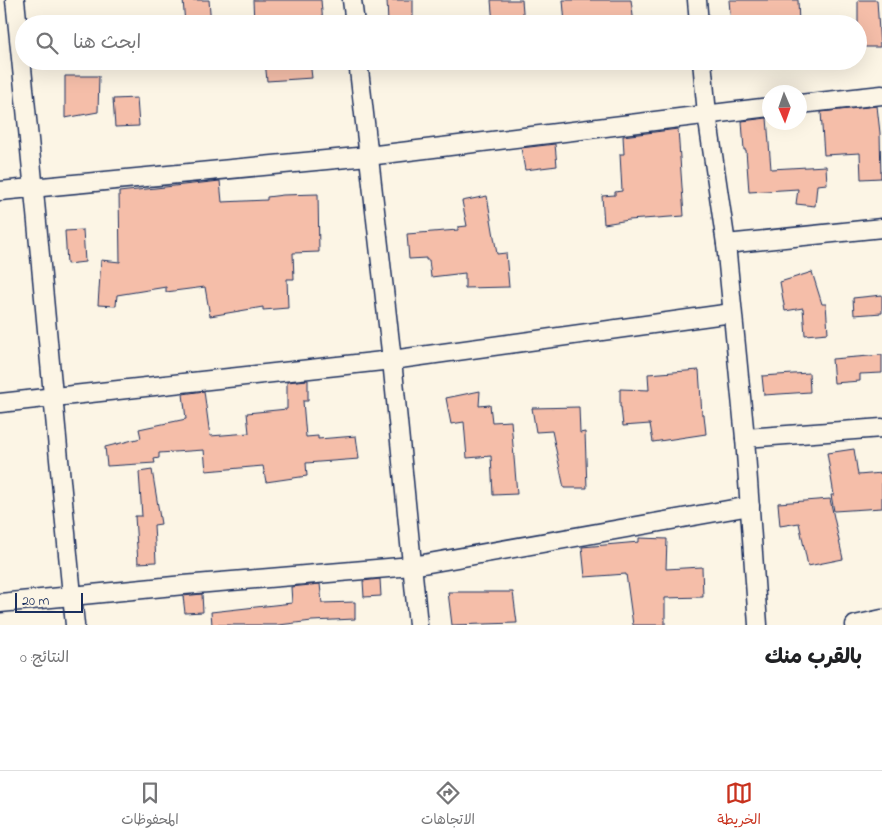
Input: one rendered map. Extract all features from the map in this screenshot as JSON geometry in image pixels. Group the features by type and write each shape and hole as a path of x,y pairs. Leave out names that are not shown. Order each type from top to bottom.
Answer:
{"street":[{"path":"15,0 17,15"},
{"path":"352,0 354,15"},
{"path":"697,0 698,15"},
{"path":"22,70 75,625"},
{"path":"359,70 392,360 418,625"},
{"path":"703,70 707,114 726,244 745,438 758,625"},
{"path":"807,103 882,94"},
{"path":"0,191 368,156 762,108"},
{"path":"726,244 882,228"},
{"path":"0,403 392,360 732,314"},
{"path":"745,438 882,428"},
{"path":"0,603 412,566 750,506"},
{"path":"855,625 882,619"}],"building":[{"path":"183,0 209,0 210,15 184,15"},
{"path":"253,0 321,0 322,15 254,15"},
{"path":"387,0 413,0 413,15 388,15"},
{"path":"491,0 522,0 523,15 492,15"},
{"path":"563,0 631,0 633,15 564,15"},
{"path":"729,0 798,0 799,15 730,15"},
{"path":"858,0 877,0 880,47 867,47 867,15 858,15"},
{"path":"266,70 311,70 312,78 267,81"},
{"path":"65,76 99,76 98,112 65,118"},
{"path":"137,98 139,126 115,127 113,99"},
{"path":"877,106 881,178 861,179 860,153 824,155 821,112"},
{"path":"762,119 762,130 768,130 771,169 826,166 827,184 817,185 815,206 796,204 798,189 749,192 742,121"},
{"path":"678,129 684,216 604,224 602,196 615,195 615,192 622,191 620,154 624,154 623,136"},
{"path":"555,144 557,166 525,170 521,148"},
{"path":"220,181 222,202 267,200 267,197 283,195 318,194 319,252 293,253 294,279 287,279 288,308 263,310 263,307 210,316 205,287 166,292 166,287 117,295 116,306 98,305 101,260 120,262 119,192"},
{"path":"487,196 497,254 506,253 509,287 465,288 465,273 431,277 429,260 426,260 426,258 409,259 407,234 458,230 458,227 467,226 462,201"},
{"path":"83,230 85,262 67,264 65,231"},
{"path":"812,272 822,304 826,304 828,333 805,335 803,308 785,311 780,282"},
{"path":"882,295 882,313 854,315 853,298"},
{"path":"882,355 882,373 860,374 860,381 834,383 832,359"},
{"path":"699,370 702,415 704,415 706,434 653,442 650,424 623,426 620,389 649,390 648,374"},
{"path":"809,373 810,392 764,395 762,376"},
{"path":"308,380 308,401 303,401 306,437 318,436 318,439 356,436 359,459 306,463 307,476 266,482 263,466 206,471 204,450 159,453 159,458 154,459 155,463 107,466 105,447 141,438 139,429 186,419 183,394 204,391 210,436 249,433 247,413 287,409 287,382"},
{"path":"480,391 479,406 490,405 492,422 511,421 517,494 493,495 491,456 467,458 464,422 451,424 446,398"},
{"path":"579,407 580,433 585,432 587,488 564,488 552,431 536,432 532,408"},
{"path":"854,449 858,475 882,473 882,508 834,511 831,495 834,495 827,453"},
{"path":"152,470 161,524 154,525 156,562 138,563 135,516 142,516 139,472"},
{"path":"830,499 843,559 808,566 799,523 780,526 778,503"},
{"path":"639,538 667,539 666,569 702,567 703,597 665,598 665,625 633,625 626,574 585,577 582,547 639,542"},
{"path":"380,579 381,596 364,597 363,581"},
{"path":"320,584 322,603 355,602 355,619 279,625 212,625 211,612 292,603 291,587"},
{"path":"448,592 513,592 517,623 452,625"},
{"path":"202,594 203,612 185,613 183,596"}]}
